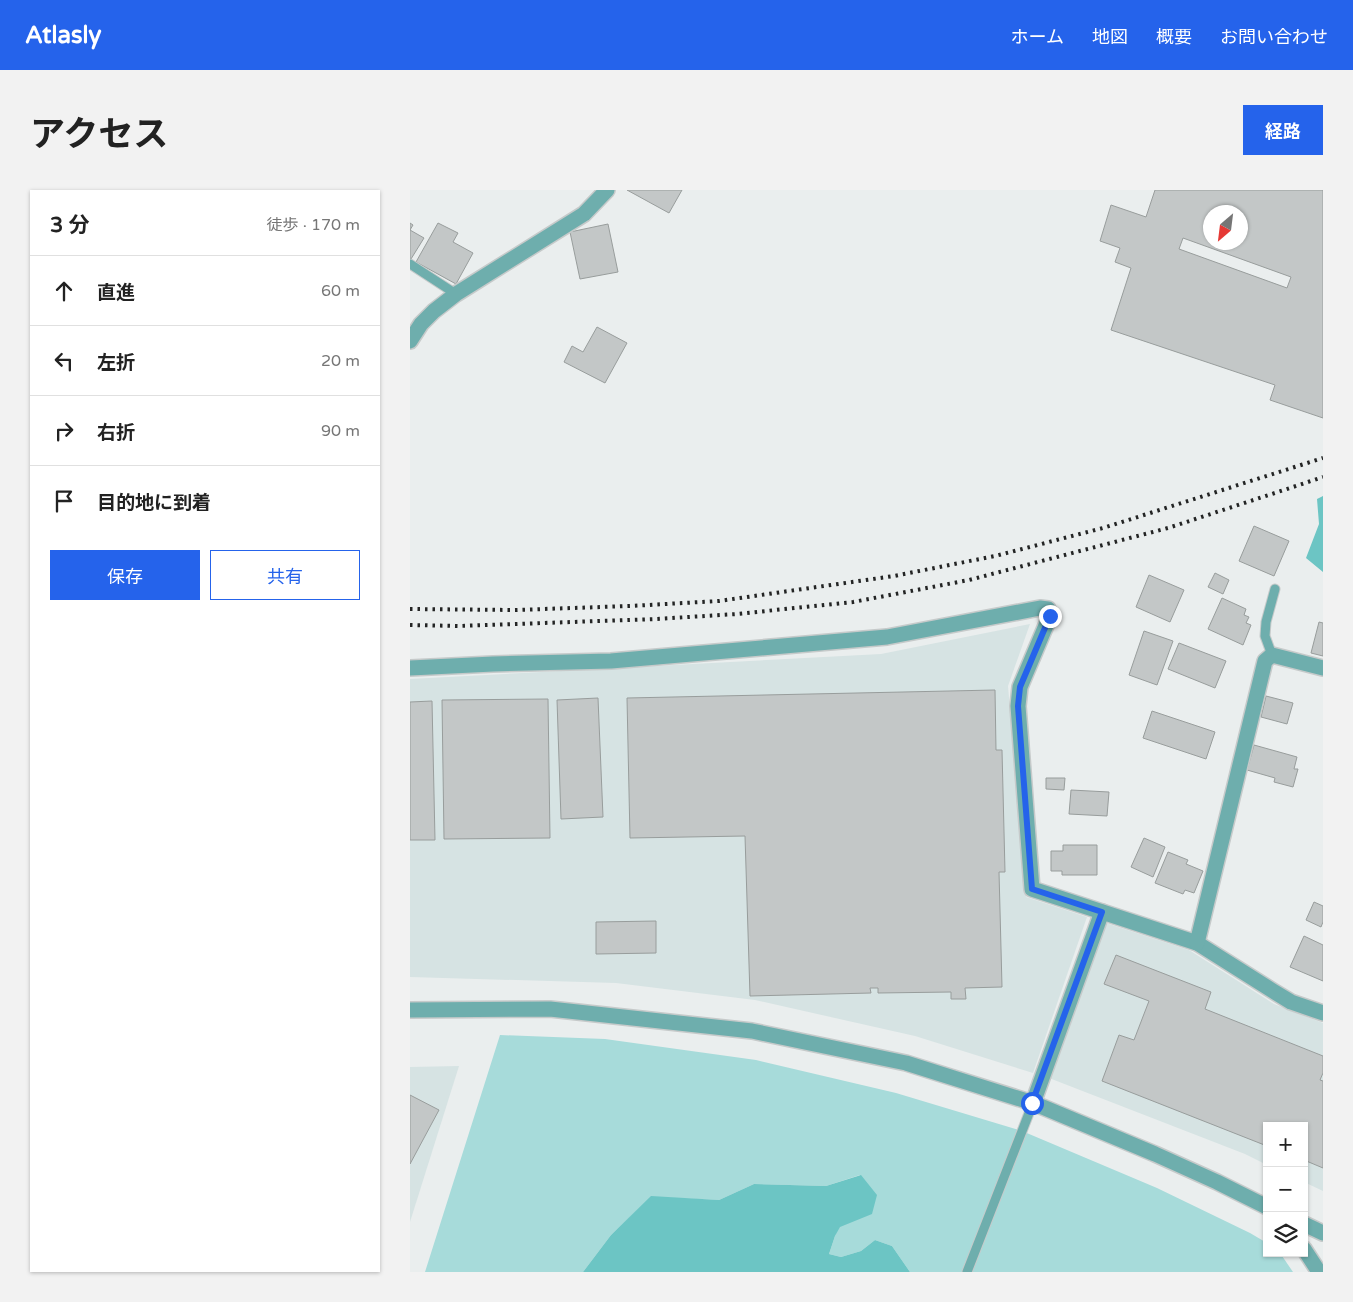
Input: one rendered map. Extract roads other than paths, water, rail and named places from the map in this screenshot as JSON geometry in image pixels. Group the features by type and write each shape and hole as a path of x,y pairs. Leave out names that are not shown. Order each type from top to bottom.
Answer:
{"street":[{"path":"410,341 421,324 456,294 584,214 607,190"},
{"path":"410,668 493,664 611,662 887,637 1040,608 1048,609 1050,616 1020,687 1018,706 1032,889 1197,944 1285,998 1323,1013"},
{"path":"1197,944 1265,661 1272,655 1323,668"},
{"path":"1032,1103 1102,912"},
{"path":"410,1010 550,1009 752,1031 906,1063 1032,1103 1155,1154 1263,1205"},
{"path":"1308,1226 1323,1233"},
{"path":"1308,1255 1319,1272"}],"lane":[{"path":"410,264 456,294"},
{"path":"1272,655 1266,636 1266,622 1275,589"},
{"path":"967,1272 1032,1103"}],"railway":[{"path":"410,609 515,610 719,601 894,576 995,556 1103,528 1323,458"},
{"path":"410,625 459,626 656,619 737,614 853,602 969,580 1168,528 1323,477"}]}
